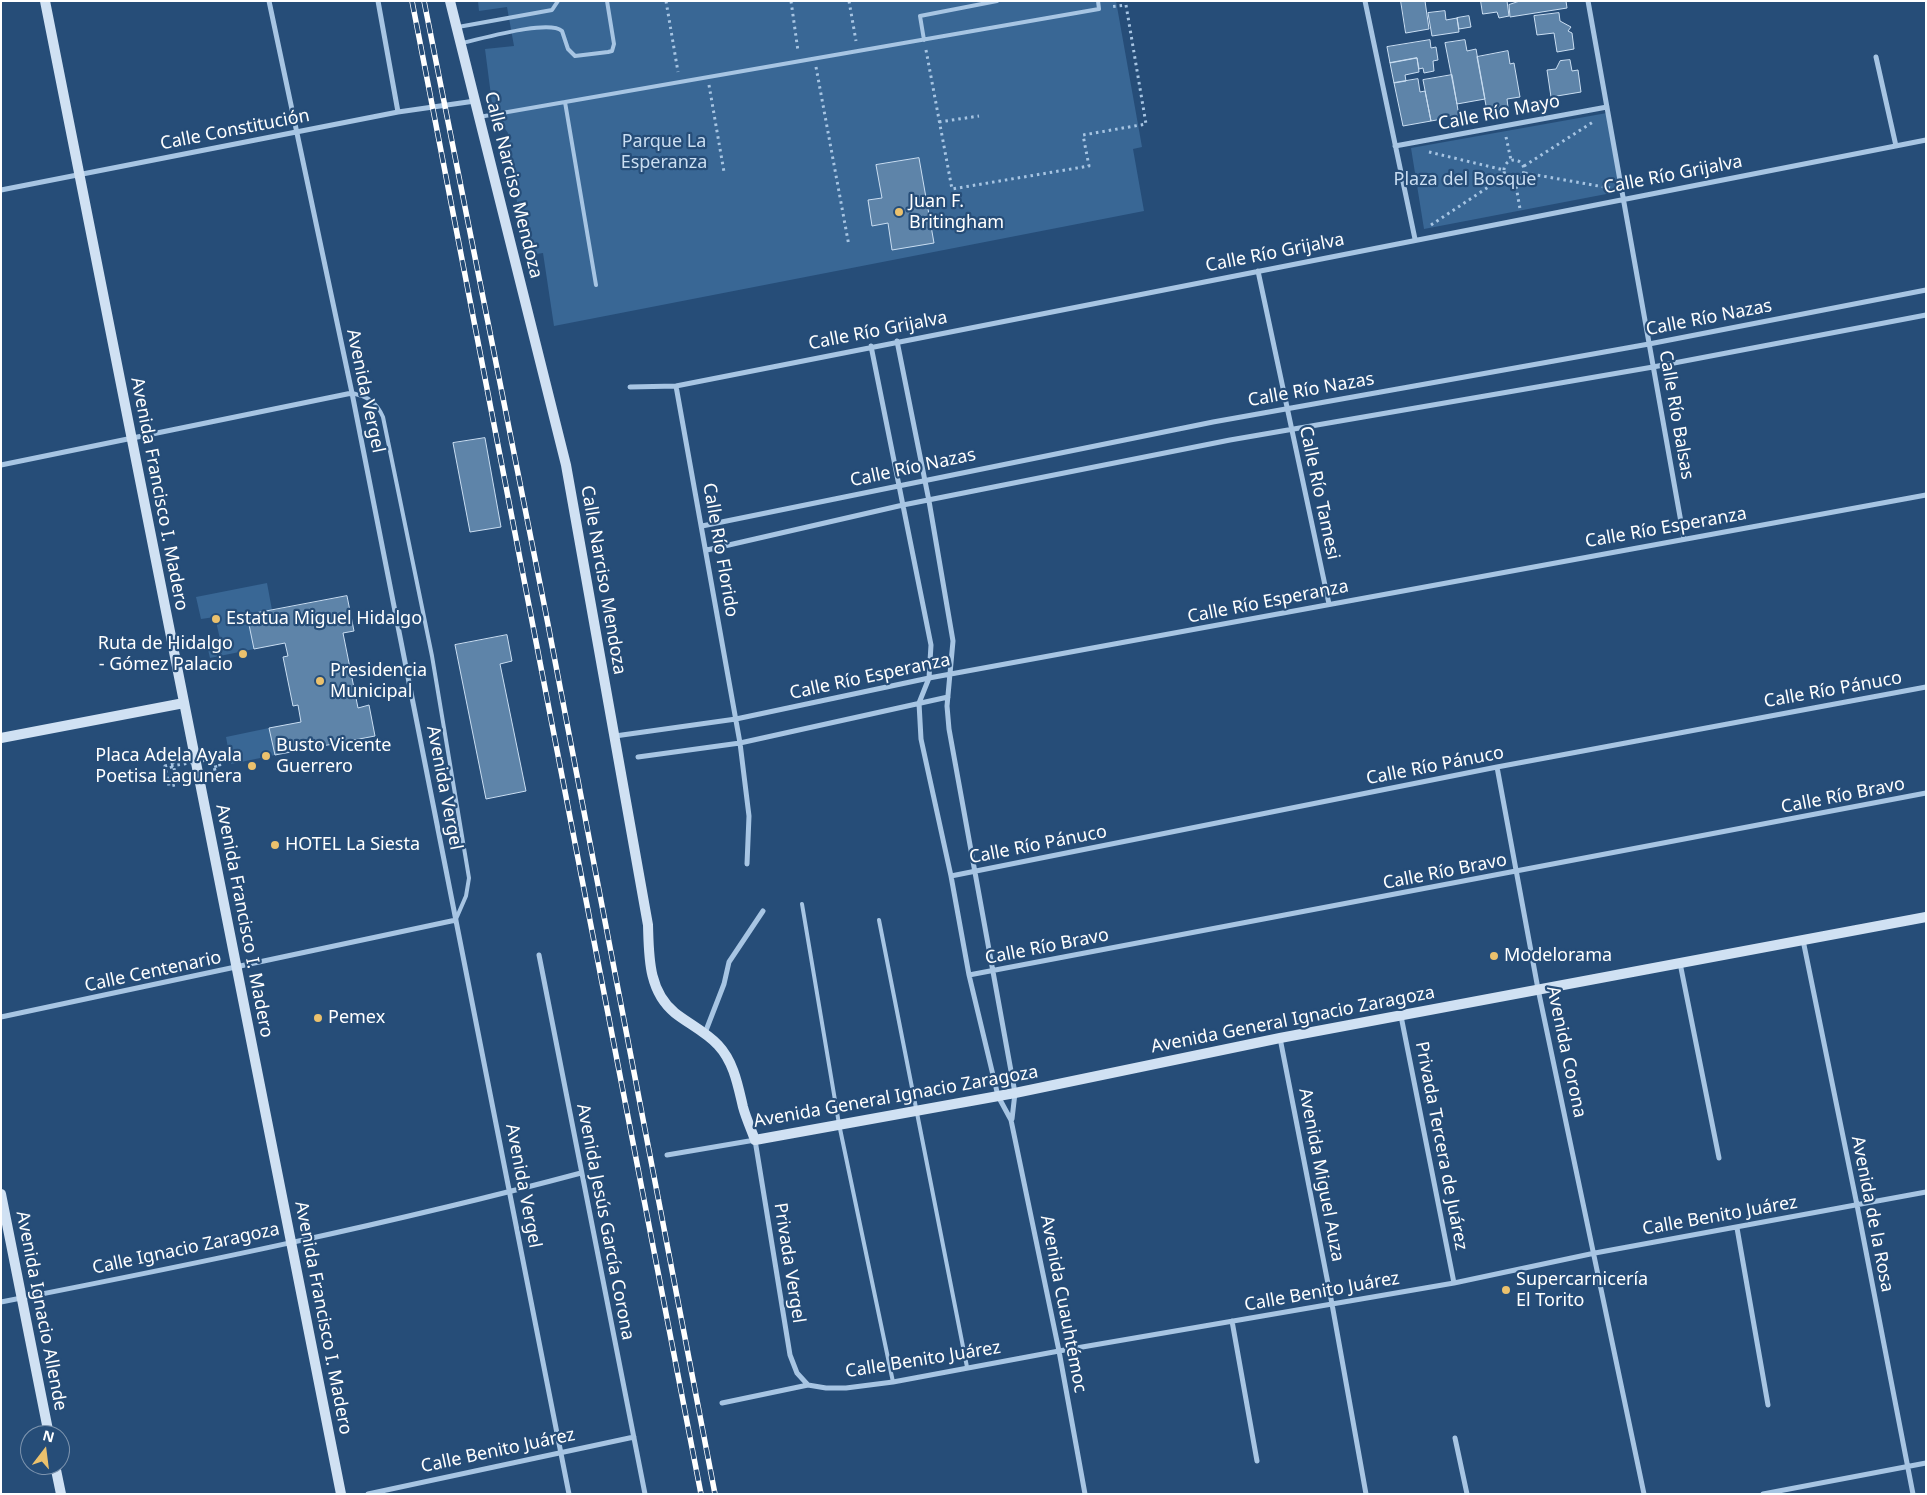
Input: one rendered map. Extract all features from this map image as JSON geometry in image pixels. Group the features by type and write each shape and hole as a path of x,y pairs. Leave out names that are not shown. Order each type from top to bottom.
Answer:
{"street":[{"name":"Avenida Francisco I. Madero","path":"45,1 341,1494"},
{"name":"Avenida Vergel","path":"269,1 295,133 352,392 569,1494"},
{"path":"378,1 398,112"},
{"name":"Calle Narciso Mendoza","path":"450,1 566,465 616,736 648,925 649,963 655,984 663,1000 674,1011 718,1045 737,1078 744,1109 755,1140"},
{"path":"1365,1 1415,239"},
{"name":"Calle Río Balsas","path":"1588,1 1684,539"},
{"path":"1876,57 1896,146"},
{"name":"Calle Constitución","path":"1,190 398,112 475,100"},
{"name":"Calle Río Mayo","path":"1395,146 1607,107"},
{"name":"Calle Río Grijalva","path":"630,387 676,386 871,346 1926,140"},
{"name":"Calle Río Tamesi","path":"1258,271 1329,604"},
{"name":"Calle Río Nazas","path":"702,526 925,479 1287,408 1649,344 1926,290"},
{"name":"Calle Río Nazas","path":"707,550 903,505 1291,429 1653,368 1926,315"},
{"name":"Avenida Cuauhtémoc","path":"897,341 925,479 953,641 952,674 948,697 949,729 1015,1093 1011,1120"},
{"name":"Avenida Cuauhtémoc","path":"871,346 931,645 932,656 929,678 919,703 921,739 951,876 969,975 998,1096 1011,1120 1059,1351 1085,1494"},
{"name":"Calle Río Florido","path":"676,386 707,550 740,743 749,816 747,864"},
{"path":"1,465 352,392"},
{"name":"Calle Río Esperanza","path":"616,736 736,719 929,678 1926,495"},
{"name":"Calle Río Pánuco","path":"951,876 1497,767 1926,687"},
{"name":"Calle Río Esperanza","path":"638,757 740,743 948,697"},
{"path":"1,738 184,703"},
{"name":"Avenida Corona","path":"1497,767 1538,989 1595,1253 1644,1494"},
{"name":"Calle Río Bravo","path":"969,975 1926,794"},
{"path":"704,1034 724,984 729,962 764,911"},
{"name":"Avenida General Ignacio Zaragoza","path":"667,1154 1015,1093 1280,1038 1926,917"},
{"name":"Calle Centenario","path":"1,1017 456,920"},
{"name":"Avenida de la Rosa","path":"1803,940 1913,1494"},
{"name":"Avenida Jesús García Corona","path":"539,955 646,1494"},
{"path":"1680,962 1719,1158"},
{"name":"Privada Tercera de Juárez","path":"1401,1016 1454,1283"},
{"name":"Avenida Miguel Auza","path":"1280,1038 1332,1304 1366,1494"},
{"name":"Privada Vergel","path":"755,1140 790,1355 797,1373 808,1385"},
{"name":"Calle Ignacio Zaragoza","path":"1,1302 291,1241 511,1192 581,1173"},
{"name":"Calle Benito Juárez","path":"722,1403 808,1385 826,1388 846,1388 893,1382 1059,1351 1454,1283 1595,1253 1926,1192"},
{"name":"Avenida Ignacio Allende","path":"1,1194 47,1425"},
{"path":"1737,1228 1768,1405"},
{"path":"1232,1322 1257,1462"},
{"name":"Calle Benito Juárez","path":"368,1494 560,1451 634,1437"},
{"path":"1455,1438 1466,1494"},
{"path":"1763,1494 1926,1464"},
{"path":"57,1475 61,1494"}],"lane":[{"path":"456,28 552,10 558,1"},
{"path":"460,44 512,32 554,26 562,31 568,49 575,56 612,51 614,44 607,1"},
{"path":"924,40 920,16 997,1"},
{"path":"480,117 1099,9 1098,1"},
{"path":"565,102 596,285"},
{"path":"352,392 378,405 383,417 432,656 465,841 469,878 466,896 456,920"},
{"path":"802,904 839,1124 893,1382"},
{"path":"879,920 967,1368"}],"path":[{"path":"666,1 680,82"},
{"path":"790,1 800,62"},
{"path":"849,1 858,51"},
{"path":"924,40 952,189 1089,166 1083,135 1146,124 1126,5 1099,9"},
{"path":"814,59 849,246"},
{"path":"708,77 724,172"},
{"path":"939,122 979,116"},
{"path":"1524,166 1599,118"},
{"path":"1505,131 1511,160"},
{"path":"1421,150 1504,170"},
{"path":"1505,176 1506,164 1511,160 1518,161 1524,166 1525,173"},
{"path":"1515,180 1525,173 1613,190 1604,194"},
{"path":"1505,176 1515,180"},
{"path":"1443,226 1424,229 1505,176"},
{"path":"1515,180 1521,211"},
{"path":"1511,213 1530,209"},
{"path":"178,786 174,764 165,766 169,786 175,785 171,766 214,759 218,777 222,776 218,757 212,758 216,779"}],"green space":[{"name":"Parque La Esperanza","path":"478,1 1116,1 1142,147 1133,149 1144,211 554,326 543,253 524,256 508,133 493,111 485,49 514,46 507,7 479,11"},
{"name":"Plaza del Bosque","path":"1607,113 1622,191 1424,229 1411,148"},
{"path":"267,583 272,610 247,615 254,649 210,658 206,641 220,639 215,617 201,619 196,597"},
{"path":"269,728 275,755 231,764 226,737"}],"building":[{"path":"1401,1 1425,1 1429,29 1406,33"},
{"path":"1481,1 1507,1 1509,16 1499,18 1497,12 1483,14"},
{"path":"1520,1 1566,1 1567,8 1510,17 1509,5"},
{"path":"1445,11 1446,20 1457,18 1459,32 1432,36 1428,13"},
{"path":"1559,13 1560,21 1571,27 1568,31 1572,33 1574,49 1557,52 1554,33 1537,35 1534,16"},
{"path":"1469,16 1471,27 1459,29 1457,18"},
{"path":"1430,40 1431,48 1436,47 1438,60 1433,61 1434,71 1424,73 1423,68 1419,69 1417,58 1390,63 1387,47"},
{"path":"1465,40 1467,51 1476,49 1485,99 1457,104 1445,43"},
{"path":"1508,51 1510,64 1514,63 1520,97 1507,99 1508,107 1487,111 1477,57"},
{"path":"1417,58 1419,72 1405,75 1406,81 1394,83 1390,63"},
{"path":"1570,60 1572,71 1578,70 1581,92 1551,97 1547,70 1556,69 1560,61"},
{"path":"1452,75 1459,116 1431,121 1423,80"},
{"path":"1418,79 1420,92 1425,91 1431,121 1403,126 1394,83"},
{"name":"Juan F. Britingham","path":"919,158 934,243 892,250 888,223 872,226 868,200 882,198 876,165"},
{"path":"485,438 501,527 470,532 453,443"},
{"name":"Presidencia Municipal","path":"347,596 354,631 343,633 358,708 369,705 375,736 275,755 269,728 301,722 298,705 293,706 283,657 288,656 285,643 254,649 247,615"},
{"path":"507,635 512,661 500,664 526,791 486,799 455,645"}],"railway":[{"path":"412,1 701,1494"},
{"path":"424,1 546,614 715,1494"}],"place":[{"name":"Juan F. Britingham","path":"899,212"},
{"name":"Estatua Miguel Hidalgo","path":"216,619"},
{"name":"Ruta de Hidalgo - Gómez Palacio","path":"243,654"},
{"name":"Presidencia Municipal","path":"320,681"},
{"name":"Busto Vicente Guerrero","path":"266,756"},
{"name":"Placa Adela Ayala Poetisa Lagunera","path":"252,766"},
{"name":"HOTEL La Siesta","path":"275,845"},
{"name":"Modelorama","path":"1494,956"},
{"name":"Pemex","path":"318,1018"},
{"name":"Supercarnicería El Torito","path":"1506,1290"}]}
